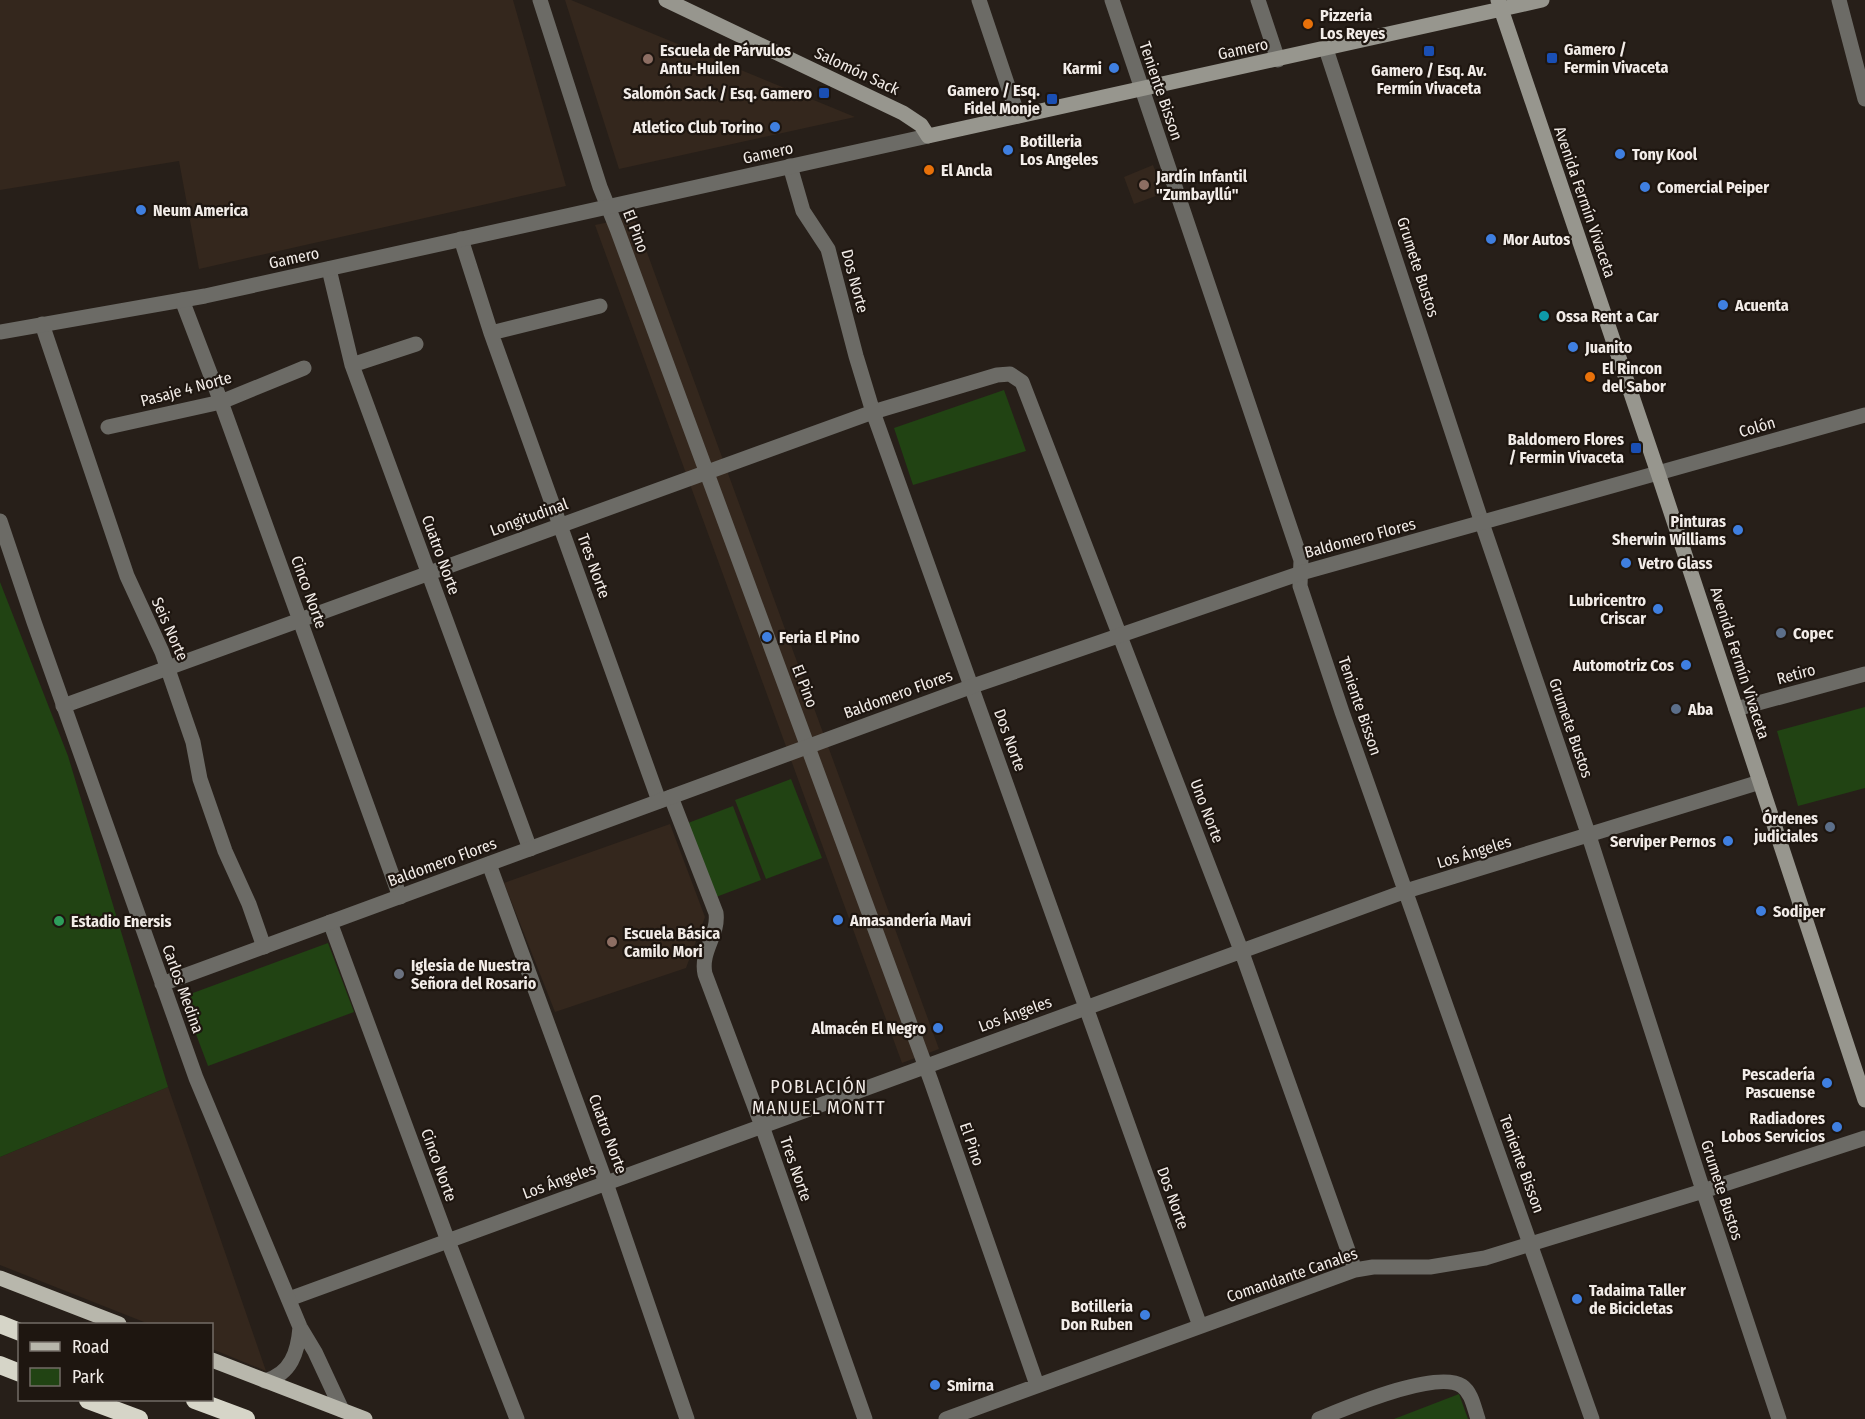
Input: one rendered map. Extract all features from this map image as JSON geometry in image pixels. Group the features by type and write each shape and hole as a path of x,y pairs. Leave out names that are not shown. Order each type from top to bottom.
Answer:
{"highway":[{"path":"0,1324 18,1331"},
{"path":"0,1365 18,1372"},
{"path":"0,1377 18,1382"},
{"path":"91,1401 139,1419"},
{"path":"198,1401 246,1419"}],"main road":[{"name":"Salomón Sack","path":"666,0 903,113 921,125 928,136"},
{"name":"Gamero","path":"928,136 1278,60 1500,5 1542,0"},
{"name":"Avenida Fermín Vivaceta","path":"1500,5 1658,473 1865,1100"},
{"path":"0,1278 116,1323"},
{"path":"213,1360 365,1419"}],"street":[{"name":"El Pino","path":"540,0 607,207 925,1066 1037,1386"},
{"path":"979,0 1018,116"},
{"name":"Teniente Bisson","path":"1112,0 1301,560 1300,586 1342,712 1592,1419"},
{"path":"1258,0 1278,60"},
{"path":"1839,0 1858,43 1865,99"},
{"name":"Grumete Bustos","path":"1326,49 1482,523 1589,836 1779,1419"},
{"name":"Gamero","path":"0,332 182,300 928,136"},
{"name":"Dos Norte","path":"790,166 803,211 828,249 873,411 1200,1326"},
{"name":"Tres Norte","path":"461,239 491,333 561,525 665,799 716,913 716,927 704,957 705,974 762,1126 864,1419"},
{"name":"Cuatro Norte","path":"328,269 351,365 530,849"},
{"name":"Cinco Norte","path":"182,300 400,897"},
{"path":"491,333 600,306"},
{"name":"Seis Norte","path":"42,324 128,576 168,668 191,736 200,779 225,851 249,903 264,947"},
{"path":"351,365 416,344"},
{"name":"Pasaje 4 Norte","path":"108,427 221,402 304,368"},
{"name":"Longitudinal","path":"63,706 873,411 997,375 1010,374"},
{"name":"Uno Norte","path":"1010,374 1022,382 1120,634 1241,950 1355,1270"},
{"name":"Colón","path":"1658,473 1865,415"},
{"name":"Baldomero Flores","path":"162,984 808,746 1120,634 1301,573 1658,473"},
{"name":"Carlos Medina","path":"0,521 63,706 196,1078 300,1327 315,1352 342,1410"},
{"name":"Retiro","path":"1736,709 1865,674"},
{"name":"Los Ángeles","path":"289,1299 1406,891 1760,782"},
{"name":"Cuatro Norte","path":"489,864 606,1183 687,1419"},
{"name":"Cinco Norte","path":"330,922 448,1241 517,1419"},
{"name":"Comandante Canales","path":"946,1419 1355,1270 1373,1267 1413,1268 1446,1265 1485,1258 1865,1138"},
{"path":"265,1381 282,1373 293,1360 300,1327"},
{"path":"1319,1419 1396,1390 1450,1382 1460,1385 1469,1393 1478,1419"}],"shaded area":[{"path":"0,0 513,0 566,186 199,269 179,161 0,190"},
{"name":"Escuela de Párvulos Antu-Huilen","path":"565,0 571,0 855,117 619,169"},
{"name":"Jardín Infantil \"Zumbayllú\"","path":"1153,165 1164,193 1134,204 1124,177"},
{"name":"Feria El Pino","path":"634,217 939,1049 902,1063 595,225"},
{"name":"Escuela Básica Camilo Mori","path":"670,824 705,917 686,968 555,1012 504,883"},
{"path":"168,1087 266,1371 213,1349 213,1323 146,1323 0,1265 0,1157"}],"green space":[{"path":"1004,390 1026,451 913,485 894,428"},
{"name":"Estadio Enersis","path":"0,582 68,756 168,1087 0,1157"},
{"path":"1865,707 1865,788 1798,806 1777,731"},
{"path":"791,779 822,858 766,879 735,800"},
{"path":"733,806 761,880 716,897 688,823"},
{"path":"328,943 354,1012 208,1066 182,997"},
{"path":"1459,1394 1468,1419 1394,1419"}],"place":[{"name":"Pizzeria Los Reyes","path":"1308,24"},
{"name":"Gamero / Esq. Av. Fermín Vivaceta","path":"1429,51"},
{"name":"Gamero / Fermin Vivaceta","path":"1552,58"},
{"name":"Escuela de Párvulos Antu-Huilen","path":"648,59"},
{"name":"Karmi","path":"1114,68"},
{"name":"Salomón Sack / Esq. Gamero","path":"824,93"},
{"name":"Gamero / Esq. Fidel Monje","path":"1052,99"},
{"name":"Atletico Club Torino","path":"775,127"},
{"name":"Botilleria Los Angeles","path":"1008,150"},
{"name":"Tony Kool","path":"1620,154"},
{"name":"El Ancla","path":"929,170"},
{"name":"Jardín Infantil \"Zumbayllú\"","path":"1144,185"},
{"name":"Comercial Peiper","path":"1645,187"},
{"name":"Neum America","path":"141,210"},
{"name":"Mor Autos","path":"1491,239"},
{"name":"Acuenta","path":"1723,305"},
{"name":"Ossa Rent a Car","path":"1544,316"},
{"name":"Juanito","path":"1573,347"},
{"name":"El Rincon del Sabor","path":"1590,377"},
{"name":"Baldomero Flores / Fermin Vivaceta","path":"1636,448"},
{"name":"Pinturas Sherwin Williams","path":"1738,530"},
{"name":"Vetro Glass","path":"1626,563"},
{"name":"Lubricentro Criscar","path":"1658,609"},
{"name":"Copec","path":"1781,633"},
{"name":"Feria El Pino","path":"767,637"},
{"name":"Automotriz Cos","path":"1686,665"},
{"name":"Aba","path":"1676,709"},
{"name":"Órdenes judiciales","path":"1830,827"},
{"name":"Serviper Pernos","path":"1728,841"},
{"name":"Sodiper","path":"1761,911"},
{"name":"Amasandería Mavi","path":"838,920"},
{"name":"Estadio Enersis","path":"59,921"},
{"name":"Escuela Básica Camilo Mori","path":"612,942"},
{"name":"Iglesia de Nuestra Señora del Rosario","path":"399,974"},
{"name":"Almacén El Negro","path":"938,1028"},
{"name":"Pescadería Pascuense","path":"1827,1083"},
{"name":"Radiadores Lobos Servicios","path":"1837,1127"},
{"name":"Tadaima Taller de Bicicletas","path":"1577,1299"},
{"name":"Botilleria Don Ruben","path":"1145,1315"},
{"name":"Smirna","path":"935,1385"}],"district":[{"name":"POBLACIÓN MANUEL MONTT","path":"819,1097"}]}
